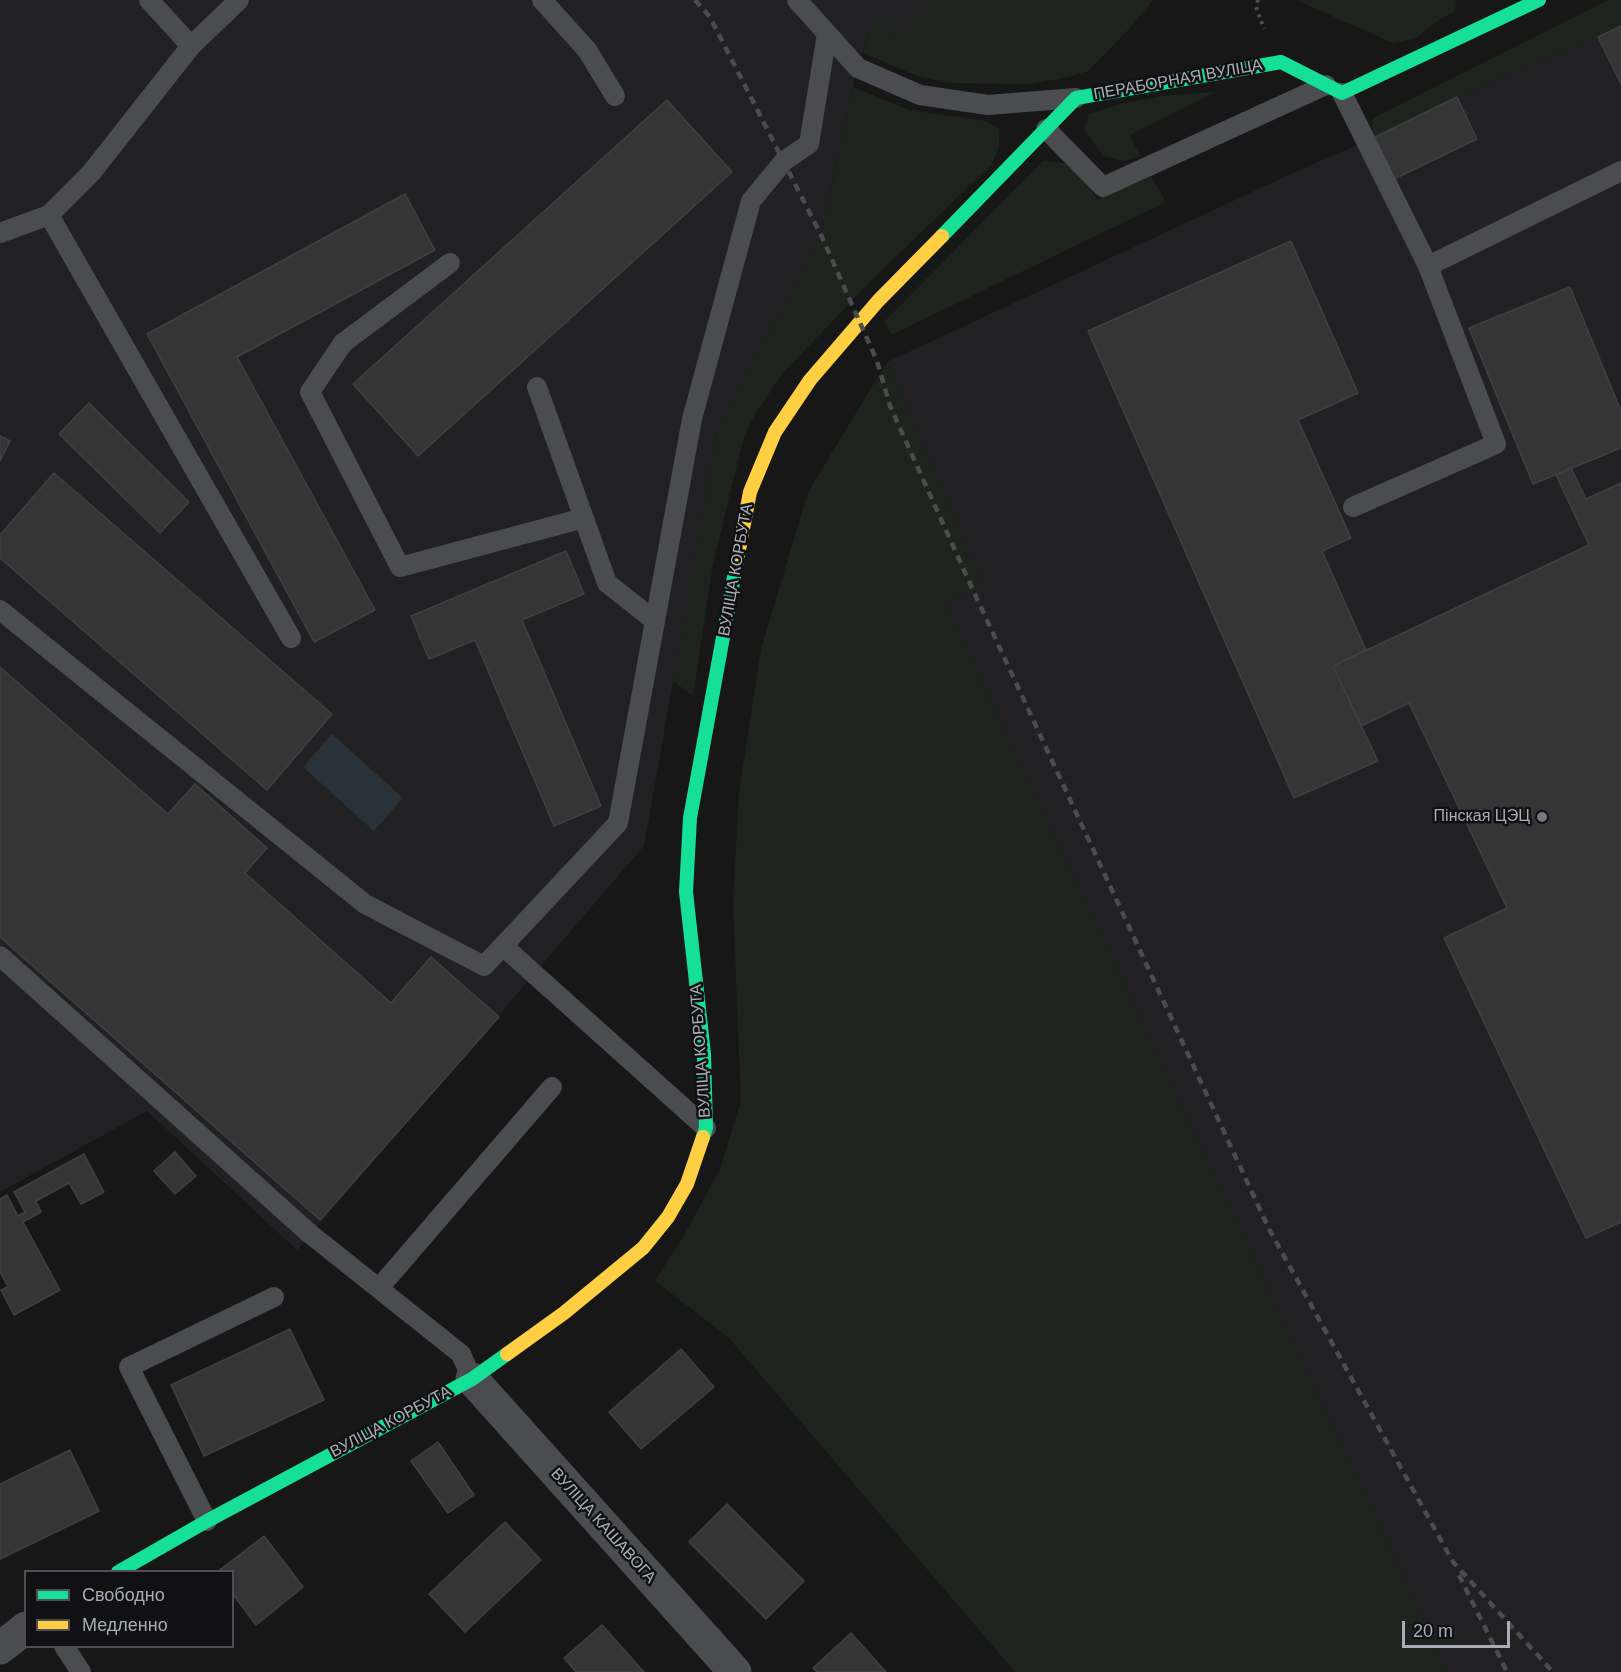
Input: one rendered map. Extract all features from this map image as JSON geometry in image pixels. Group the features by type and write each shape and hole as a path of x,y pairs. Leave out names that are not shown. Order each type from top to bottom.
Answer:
{"street":[{"path":"1334,89 1539,0"},
{"name":"ПЕРАБОРНАЯ ВУЛІЦА","path":"878,301 1076,98 1281,62 1334,89"},
{"name":"ВУЛІЦА КОРБУТА","path":"121,1570 207,1521 472,1379 564,1313 643,1248 668,1217 687,1184 706,1128 704,1054 686,892 690,818 750,492 775,432 810,380 878,301"},
{"name":"ВУЛІЦА КАШАВОГА","path":"472,1379 735,1672"},
{"path":"0,1648 24,1630"}],"lane":[{"path":"149,0 191,46"},
{"path":"0,233 50,215 92,173 191,46 239,0"},
{"path":"542,0 587,50 615,96"},
{"name":"ПЕРАБОРНАЯ ВУЛІЦА","path":"797,0 858,68 920,95 988,105 1076,98"},
{"path":"0,610 365,904 484,966 618,823 692,419 751,201 784,161 808,144 827,34"},
{"path":"1046,129 1103,188 1334,89 1428,266 1496,444 1353,507"},
{"path":"1428,266 1621,171"},
{"path":"50,215 291,638"},
{"path":"450,263 343,343 309,392 400,567 584,518"},
{"path":"537,387 607,583 655,621"},
{"path":"503,946 706,1128"},
{"path":"0,956 309,1233 461,1354 472,1379"},
{"path":"379,1288 552,1087"},
{"path":"207,1521 129,1367 274,1297"},
{"path":"65,1648 81,1672"}],"shaded area":[{"path":"0,0 933,0 895,37 876,15 857,68 821,235 717,432 644,846 297,1250 147,1111 0,1192"},
{"path":"933,0 1153,0 1131,27 1088,71 1069,77 1030,84 949,83 917,76 863,53 876,14 895,37"},
{"path":"1296,0 1456,0 1455,11 1416,38 1393,43"},
{"path":"1608,0 1621,0 1621,26 1457,97 1371,139 1373,118"},
{"name":"Пінская ЦЭЦ","path":"1621,26 1621,1672 1445,1672 1417,1605 945,604 983,583 887,362 1295,172 1371,139 1457,97"},
{"path":"853,87 909,110 986,121 999,129 999,147 992,164 874,278 782,374 754,416 743,440 713,564 693,696 673,681 717,432 821,235"},
{"path":"1216,92 1130,135 1140,156 1124,161 1103,156 1084,130 1089,114 1124,103 1170,95"},
{"path":"1043,161 1066,163 1080,173 1097,200 1151,176 1166,202 891,335 884,322"},
{"path":"887,362 983,583 945,604 1417,1605 1445,1672 1015,1672 728,1337 655,1281 686,1232 720,1169 741,1101 733,904 739,792 761,649 808,492"},
{"path":"332,734 403,798 374,831 303,767"}],"building":[{"path":"1621,26 1621,84 1598,37"},
{"path":"1457,97 1477,139 1392,180 1371,139"},
{"path":"667,100 732,172 418,456 353,384"},
{"path":"405,194 435,250 237,357 375,610 314,642 147,334"},
{"path":"1291,241 1358,393 1298,420 1351,538 1322,551 1366,650 1333,666 1378,761 1294,798 1088,331"},
{"path":"1570,287 1621,411 1621,448 1533,484 1469,328"},
{"path":"89,403 189,502 160,533 59,434"},
{"path":"0,436 10,441 0,461"},
{"name":"Пінская ЦЭЦ","path":"1571,468 1586,499 1621,483 1621,1222 1586,1238 1444,938 1507,908 1409,703 1361,726 1333,666 1589,545 1556,475"},
{"path":"54,473 332,714 267,790 0,558 0,535"},
{"path":"566,551 584,594 522,620 601,806 554,826 475,640 429,659 411,616"},
{"path":"0,667 168,814 195,784 267,848 245,873 391,1003 431,957 499,1017 320,1220 0,937"},
{"path":"175,1152 196,1176 175,1194 154,1171"},
{"path":"84,1154 104,1192 81,1204 69,1183 36,1201 41,1212 23,1222 60,1290 14,1315 1,1290 8,1287 0,1272 0,1199 7,1195 18,1216 25,1212 14,1192"},
{"path":"290,1329 324,1400 204,1456 171,1385"},
{"path":"681,1349 714,1387 641,1449 609,1412"},
{"path":"438,1442 474,1495 448,1513 411,1461"},
{"path":"70,1450 99,1511 0,1559 0,1484"},
{"path":"727,1504 804,1581 766,1619 689,1542"},
{"path":"505,1522 541,1560 465,1632 429,1594"},
{"path":"264,1536 303,1587 256,1625 234,1596 234,1570 220,1570"},
{"path":"602,1625 644,1672 576,1672 564,1658"},
{"path":"851,1633 886,1672 817,1672 813,1668"}],"railway":[{"path":"695,0 710,17 821,235 877,361 890,406 972,588 1269,1229 1453,1562 1553,1672"},
{"path":"1459,1575 1507,1672"}],"traffic: fast":[{"path":"942,236 1076,98 1281,62 1342,93 1539,0"},
{"path":"703,1137 706,1128 704,1054 686,892 690,818 738,555"},
{"path":"121,1570 207,1521 472,1379 507,1354"}],"traffic: slow":[{"path":"738,555 750,492 775,432 810,380 878,301 942,236"},
{"path":"507,1354 564,1313 643,1248 668,1217 687,1184 703,1137"}],"place":[{"name":"Пінская ЦЭЦ","path":"1542,817"}]}
